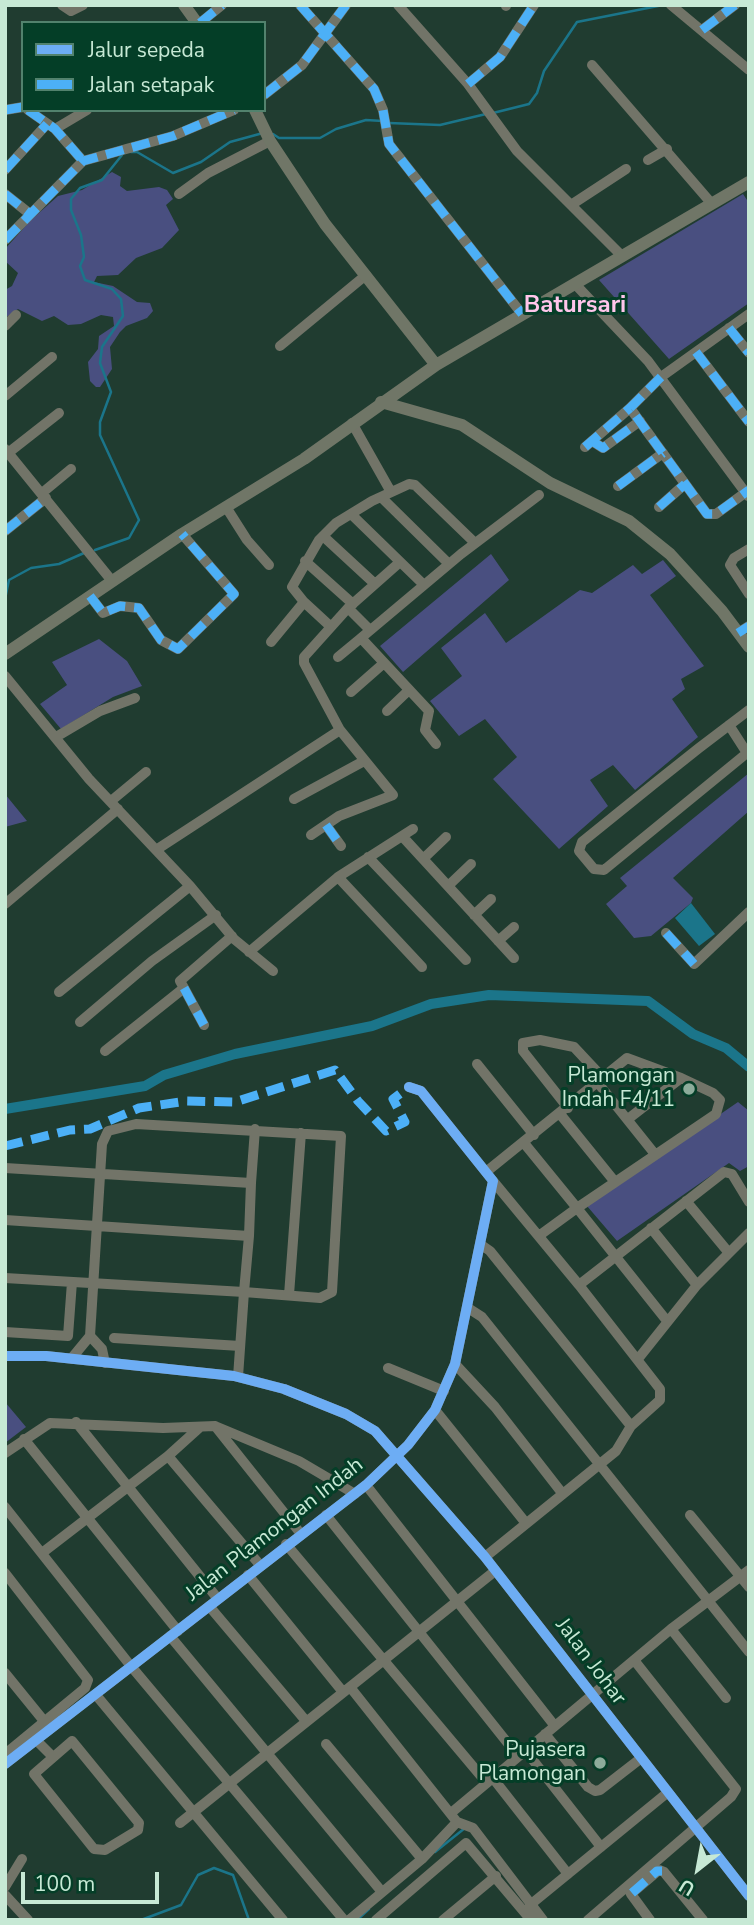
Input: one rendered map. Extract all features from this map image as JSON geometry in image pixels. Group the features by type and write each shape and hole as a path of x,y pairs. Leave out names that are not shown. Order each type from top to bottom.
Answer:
{"main road":[{"path":"184,5 197,21"},
{"path":"256,112 270,141 325,223 436,365"},
{"path":"5,654 182,534 304,459 436,365 747,185"},
{"path":"381,402 462,425 551,483 629,521 670,554 744,629 749,647"}],"street":[{"path":"62,5 71,11 83,5"},
{"path":"202,21 222,5"},
{"path":"300,5 374,89 383,110 387,131 385,137 389,144 522,314"},
{"path":"266,93 302,65 346,5"},
{"path":"398,5 468,85 517,151 622,256"},
{"path":"468,85 500,57 534,5"},
{"path":"702,30 735,5"},
{"path":"672,6 749,70"},
{"path":"592,65 712,204"},
{"path":"31,112 51,127 83,161"},
{"path":"5,170 51,127 83,112"},
{"path":"5,240 83,161 173,136 229,112"},
{"path":"179,194 208,173 270,141"},
{"path":"648,160 667,149"},
{"path":"571,205 626,169"},
{"path":"5,194 30,214"},
{"path":"280,346 366,275"},
{"path":"575,284 662,377 748,493 710,515 629,408"},
{"path":"5,326 16,314"},
{"path":"640,421 603,448 588,444 662,377 749,314"},
{"path":"729,328 749,353"},
{"path":"696,352 749,422"},
{"path":"5,396 52,357"},
{"path":"59,413 7,451 112,581"},
{"path":"352,423 386,495 449,564"},
{"path":"618,486 663,453"},
{"path":"5,531 71,469"},
{"path":"330,626 292,587 305,561 323,536 351,514 409,484 415,485 475,543"},
{"path":"659,507 685,484"},
{"path":"338,657 475,543 539,495"},
{"path":"226,507 247,540 269,565"},
{"path":"351,514 425,585"},
{"path":"90,596 103,613 120,606 139,608 161,640 178,649 228,603 234,592 182,534"},
{"path":"323,536 375,584"},
{"path":"749,549 734,558 730,565 749,594"},
{"path":"305,561 350,606 369,630"},
{"path":"311,835 326,825 393,795 340,730 304,659 330,626 400,562"},
{"path":"271,642 304,602"},
{"path":"361,638 429,711 425,730 436,744"},
{"path":"351,692 384,663"},
{"path":"5,676 89,779 190,886 232,936 273,971"},
{"path":"387,711 409,690"},
{"path":"56,737 100,711 135,698"},
{"path":"729,725 747,753 604,870 594,869 579,851 582,842 729,725 749,710"},
{"path":"156,850 340,730"},
{"path":"294,799 364,761"},
{"path":"5,904 115,805 146,772"},
{"path":"326,825 341,846"},
{"path":"249,952 338,877 413,829"},
{"path":"402,836 514,958"},
{"path":"423,859 446,837"},
{"path":"368,857 466,960"},
{"path":"448,886 471,864"},
{"path":"338,877 422,967"},
{"path":"59,992 190,886"},
{"path":"474,915 491,899"},
{"path":"666,933 694,964 749,912"},
{"path":"80,1022 152,961 216,915"},
{"path":"498,942 514,927"},
{"path":"204,1024 180,981 232,936"},
{"path":"105,1051 184,988"},
{"path":"615,1182 523,1051 523,1043 540,1040 574,1047 654,1153"},
{"path":"489,1177 524,1143 623,1059 631,1058 717,1096 719,1109 540,1235"},
{"path":"477,1064 534,1135"},
{"path":"628,1119 681,1078"},
{"path":"409,1087 421,1091 489,1177 540,1235 638,1359 661,1396 631,1426 616,1451 524,1522 485,1557"},
{"path":"5,1278 94,1284 244,1292 320,1298 332,1292 341,1136 136,1124 108,1131 103,1144 100,1176 94,1284 90,1336 71,1359"},
{"path":"238,1377 255,1129"},
{"path":"289,1295 301,1133"},
{"path":"524,1143 667,1321"},
{"path":"5,1168 100,1176 251,1183"},
{"path":"579,1285 728,1171 749,1202"},
{"name":"Jalan Plamongan Indah","path":"5,1764 286,1544 366,1485 397,1455 435,1410 455,1364 468,1308 489,1177"},
{"path":"686,1201 729,1253"},
{"path":"5,1220 249,1236"},
{"path":"651,1228 697,1284"},
{"path":"638,1359 697,1284 749,1233"},
{"path":"480,1244 490,1251 631,1426"},
{"path":"5,1332 68,1336 72,1282"},
{"path":"468,1308 482,1317 749,1652"},
{"path":"90,1336 102,1349 105,1363"},
{"path":"114,1338 240,1346"},
{"name":"Jalan Johar","path":"5,1356 71,1359 238,1377 284,1389 346,1414 375,1431 485,1557 594,1693 640,1759 667,1793 697,1824 749,1896"},
{"path":"455,1364 495,1407 562,1493"},
{"path":"388,1368 444,1391"},
{"path":"435,1410 524,1522"},
{"path":"76,1422 218,1599"},
{"path":"5,1453 50,1423 199,1428 215,1426 299,1461 355,1494"},
{"path":"215,1426 301,1534"},
{"path":"42,1553 168,1456 199,1428"},
{"path":"24,1439 89,1517 174,1633 383,1905"},
{"path":"168,1456 260,1565"},
{"path":"366,1485 554,1725"},
{"path":"5,1507 130,1665 347,1920 383,1905 465,1843 529,1912 543,1920"},
{"path":"326,1515 419,1632 601,1847"},
{"path":"690,1515 744,1573 749,1587"},
{"path":"286,1544 568,1874"},
{"path":"180,1823 495,1571"},
{"path":"5,1573 88,1677 85,1688 5,1754"},
{"path":"451,1812 671,1629 744,1573"},
{"path":"248,1575 457,1822 472,1828 529,1912"},
{"path":"209,1606 306,1721"},
{"path":"671,1629 726,1698"},
{"path":"588,1920 646,1874 697,1824 732,1797 735,1786 634,1660"},
{"path":"5,1673 44,1721"},
{"path":"96,1695 283,1920"},
{"path":"545,1734 588,1787 595,1791 640,1759"},
{"path":"36,1740 53,1757"},
{"path":"73,1742 139,1823 138,1830 105,1850 94,1849 34,1774 53,1757 73,1742"},
{"path":"326,1744 422,1859"},
{"path":"515,1920 529,1912 568,1874 667,1793"},
{"path":"376,1920 383,1905 457,1822"},
{"path":"5,1887 22,1859"},
{"path":"650,1920 632,1893 646,1874 657,1871 664,1872 703,1920"},
{"path":"443,1920 496,1876"},
{"path":"5,1895 28,1920"}],"shaded area":[{"path":"112,172 121,177 120,186 127,191 159,187 167,190 173,199 166,205 179,230 162,248 136,258 118,275 97,276 94,282 113,286 137,302 150,303 153,311 147,318 126,326 120,332 110,347 112,369 100,387 96,387 90,381 88,362 98,349 99,336 114,326 113,317 101,315 81,324 68,325 54,316 42,321 18,309 5,318 5,290 12,286 18,273 5,261 5,249 31,220 58,196 82,190"},
{"path":"743,194 749,203 749,303 669,359 599,280"},
{"path":"491,554 509,580 403,672 380,646"},
{"path":"663,560 676,576 650,595 704,666 681,679 685,689 672,699 698,737 635,790 613,765 590,780 608,806 559,849 493,779 517,757 485,719 459,736 430,701 462,676 441,648 485,613 506,643 580,590 592,593 633,565 642,574"},
{"path":"99,639 127,661 142,686 113,697 61,729 40,704 67,685 52,662"},
{"path":"749,773 749,811 673,878 693,898 691,903 651,936 634,938 606,904 627,886 620,878"},
{"path":"5,794 27,821 5,827"},
{"path":"691,903 715,934 699,946 675,918"},
{"path":"738,1102 749,1111 749,1166 740,1171 729,1163 617,1241 587,1206"},
{"path":"5,1402 26,1427 5,1443"}],"waterway":[{"path":"493,113 529,104 537,93 544,71 577,22 663,5"},
{"path":"389,123 440,125 486,114"},
{"path":"273,134 279,138 320,138 336,129 366,120 383,121"},
{"path":"131,152 137,152 173,173 201,162 230,142 263,133"},
{"path":"95,550 129,538 139,520 100,435 100,422 111,392 100,363 102,347 123,316 121,299 112,289 85,280 80,266 84,257 81,235 71,210 71,199 80,188 102,180 122,155"},
{"path":"5,599 9,580 31,568 59,564 84,553"},
{"path":"5,1109 145,1086 164,1075 235,1054 372,1026 431,1004 489,995 648,1001 693,1034 726,1048 749,1067"},
{"path":"435,1852 465,1828"},
{"path":"141,1920 181,1905 198,1875 214,1868 233,1875 249,1920"},
{"path":"357,1920 369,1909"}],"marked path":[{"path":"202,21 222,5"},
{"path":"300,5 374,89 383,110 389,144 522,314"},
{"path":"266,93 302,65 346,5"},
{"path":"468,84 500,57 534,5"},
{"path":"702,30 735,5"},
{"path":"5,110 21,107"},
{"path":"31,112 55,129 83,161"},
{"path":"5,240 83,161 173,136 229,112"},
{"path":"5,170 47,124"},
{"path":"5,194 30,214"},
{"path":"729,328 749,353"},
{"path":"696,352 749,422"},
{"path":"661,377 630,408 707,514 716,514 749,490"},
{"path":"585,447 630,408"},
{"path":"592,441 603,448 640,421"},
{"path":"618,486 663,453"},
{"path":"659,507 685,484"},
{"path":"5,531 46,498"},
{"path":"90,596 103,613 120,606 139,608 161,640 178,649 234,594 182,534"},
{"path":"738,633 749,626"},
{"path":"326,825 341,846"},
{"path":"666,933 694,964"},
{"path":"184,988 204,1025"},
{"path":"5,1146 70,1130 90,1129 139,1108 187,1101 235,1102 335,1070 358,1101 386,1131 405,1122 393,1099 409,1087"},
{"path":"632,1893 657,1871 662,1871"}],"cycle path":[{"path":"5,1764 366,1485 408,1445 435,1410 455,1364 493,1181 421,1091 409,1087"},
{"path":"5,1356 46,1356 234,1376 284,1389 346,1414 375,1431 485,1557 749,1896"}],"place":[{"name":"Plamongan Indah F4/11","path":"689,1089"},
{"name":"Pujasera Plamongan","path":"600,1763"}],"district":[{"name":"Batursari","path":"575,306"}]}
